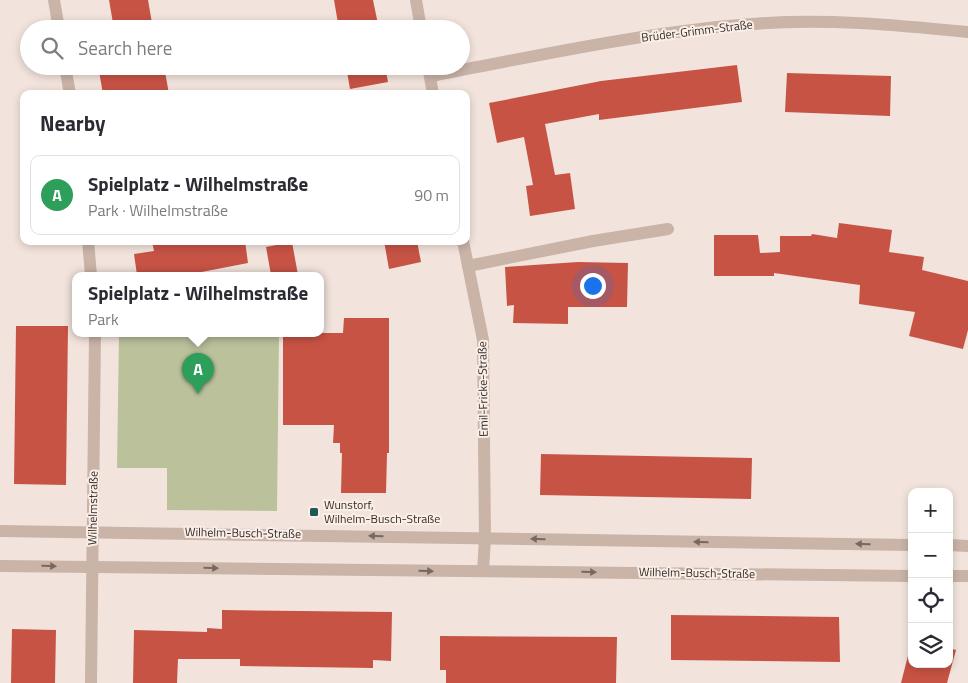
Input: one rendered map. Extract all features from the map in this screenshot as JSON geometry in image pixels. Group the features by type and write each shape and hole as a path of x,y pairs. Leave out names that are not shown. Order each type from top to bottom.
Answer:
{"street":[{"path":"54,0 57,20"},
{"path":"416,0 420,20"},
{"name":"Brüder-Grimm-Straße","path":"470,64 658,34 753,24 845,21 968,32"},
{"path":"67,75 69,90"},
{"path":"430,75 433,90"},
{"path":"468,266 593,240 668,229"},
{"path":"88,245 91,272"},
{"name":"Emil-Fricke-Straße","path":"464,245 483,340 485,538"},
{"name":"Wilhelmstraße","path":"91,683 94,337"},
{"name":"Wilhelm-Busch-Straße","path":"0,530 908,545"},
{"path":"483,571 485,538"},
{"path":"953,545 968,546"},
{"name":"Wilhelm-Busch-Straße","path":"0,566 908,576"},
{"path":"953,576 968,576"}],"green space":[{"path":"119,337 279,337 277,511 167,510 167,468 117,468"}],"building":[{"path":"109,0 148,0 151,20 112,20"},
{"path":"334,0 373,0 377,20 337,20"},
{"path":"737,65 742,102 599,120 599,114 545,124 555,175 570,173 575,209 530,216 526,186 533,185 524,137 497,143 489,103 601,81"},
{"path":"787,73 891,76 890,116 785,112"},
{"path":"100,75 166,75 168,90 102,90"},
{"path":"348,75 387,75 388,82 350,89"},
{"path":"839,223 892,230 889,252 924,257 922,270 968,281 968,330 963,349 909,336 915,312 859,304 860,285 774,273 774,276 714,276 714,235 758,235 760,253 780,252 780,236 811,236 812,234 837,238"},
{"path":"153,245 246,245 248,263 202,272 137,272 134,254 154,251"},
{"path":"293,245 297,272 270,272 266,247"},
{"path":"385,245 418,245 421,262 389,269"},
{"path":"578,262 628,263 627,307 568,307 568,324 513,323 514,305 507,306 505,267"},
{"path":"344,318 389,318 389,453 387,453 386,493 341,493 342,453 340,453 340,443 333,443 334,425 283,425 283,337 324,337 324,333 343,333"},
{"path":"16,326 68,326 66,485 14,484"},
{"path":"541,454 752,458 751,499 540,495"},
{"path":"222,610 392,612 391,661 373,660 373,668 240,666 240,659 178,659 177,683 133,683 134,630 207,632 207,628 222,629"},
{"path":"671,615 839,617 840,662 671,660"},
{"path":"12,629 56,630 55,683 11,683"},
{"path":"440,636 617,637 616,683 446,683 446,670 440,670"},
{"path":"953,649 956,650 953,661"},
{"path":"908,656 908,668 951,668 947,683 901,683"}],"place":[{"name":"Spielplatz - Wilhelmstraße","path":"198,394"},
{"name":"Wunstorf, Wilhelm-Busch-Straße","path":"314,512"}]}
